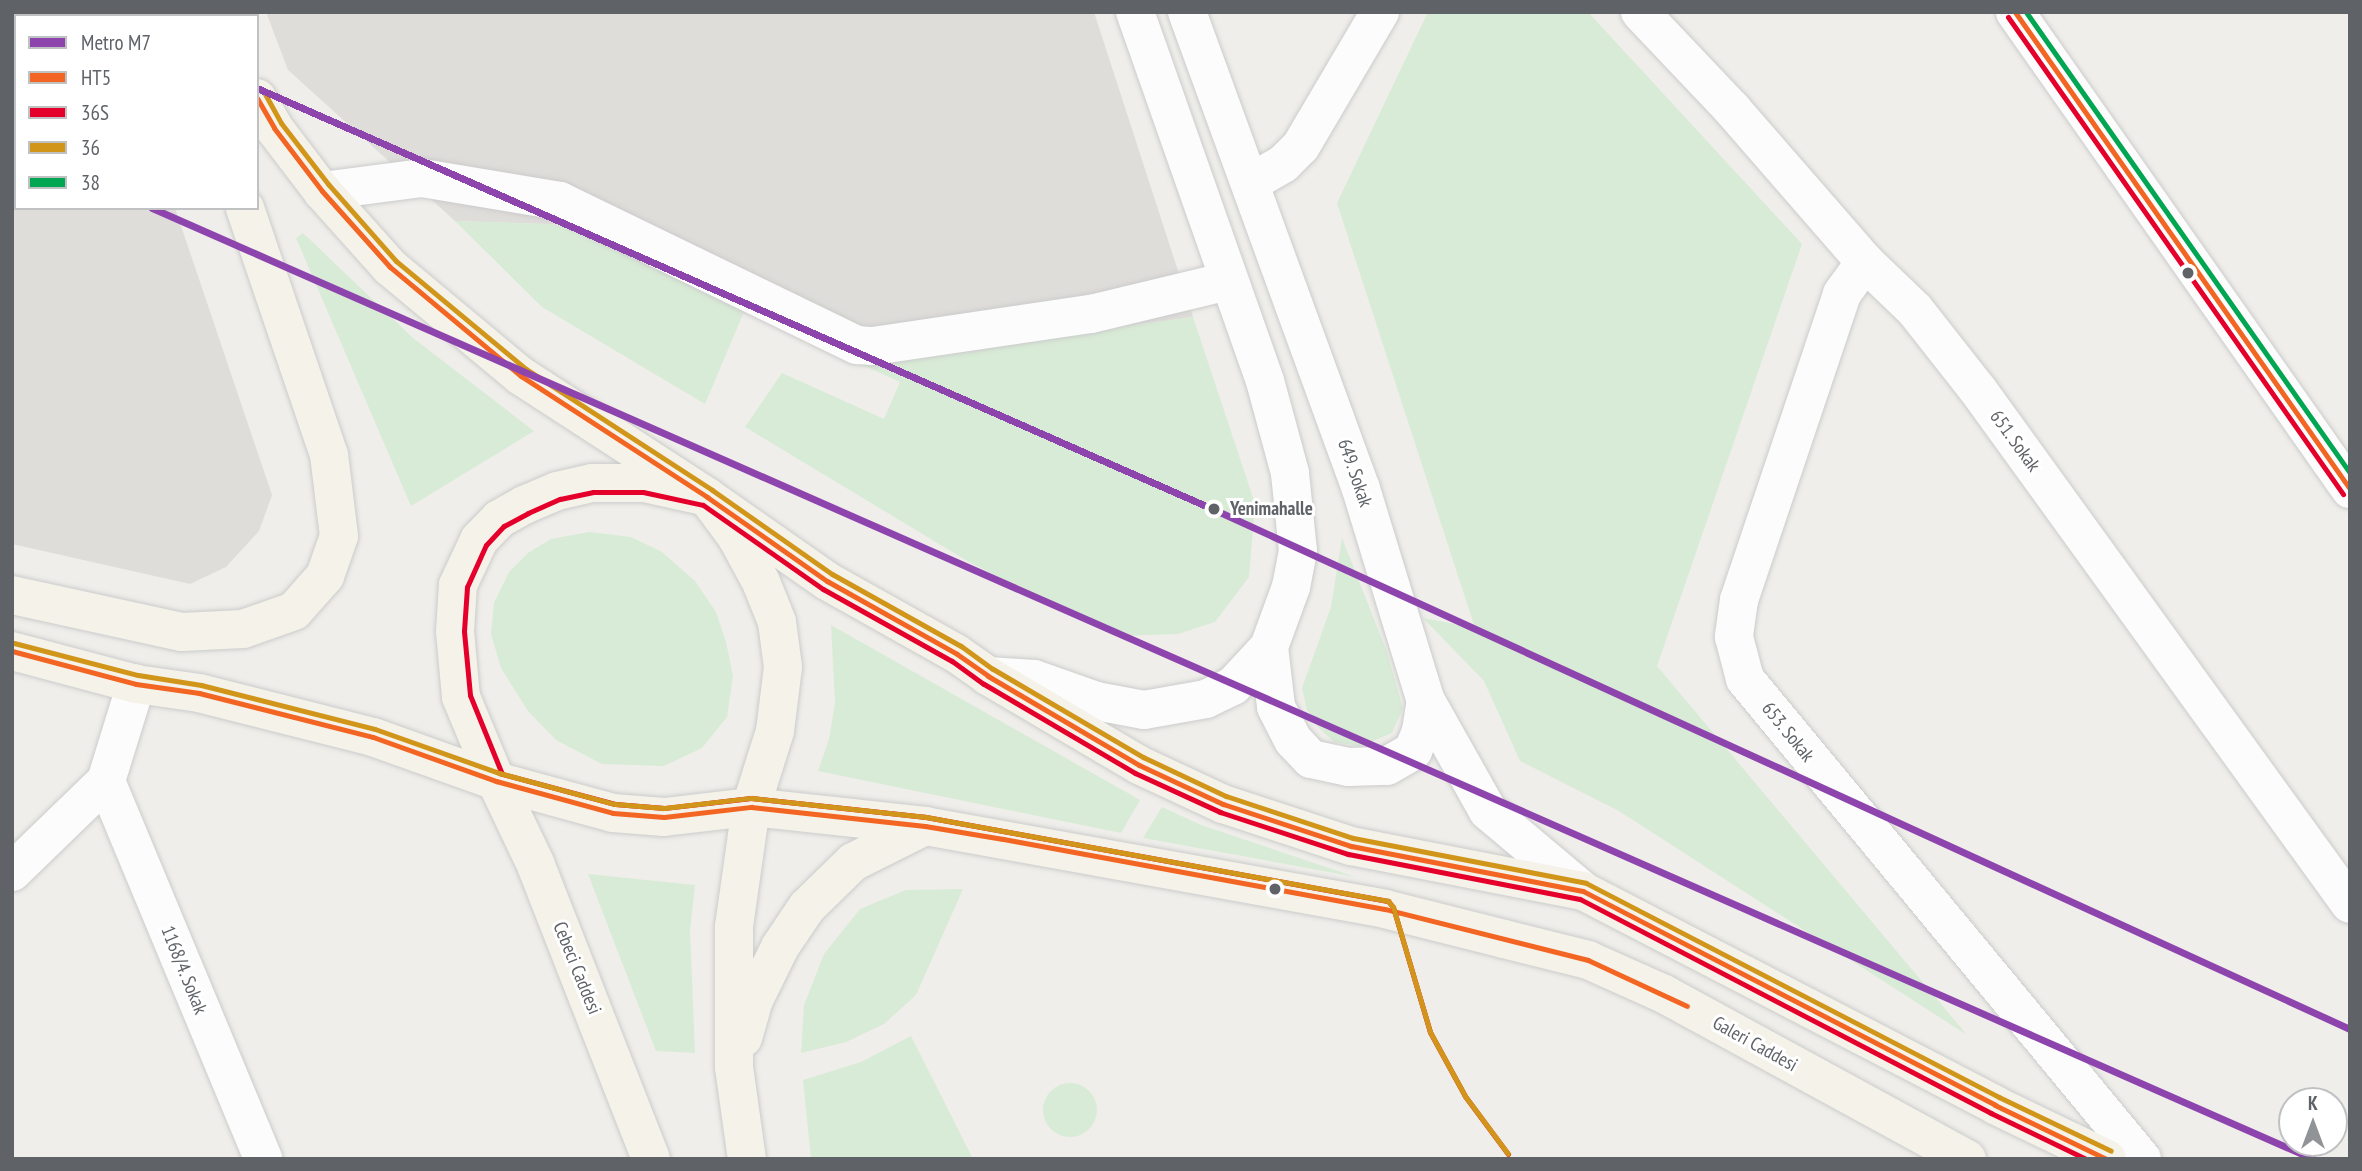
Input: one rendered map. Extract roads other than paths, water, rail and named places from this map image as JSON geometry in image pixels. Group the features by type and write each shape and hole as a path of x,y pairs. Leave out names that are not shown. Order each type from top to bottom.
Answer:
{"main road":[{"path":"259,102 274,128 322,191 390,267 521,376 707,497 827,581 957,654 988,676 1139,765 1223,804 1351,846 1583,891 1995,1105 2107,1159"},
{"path":"12,594 182,632 243,629 294,611 325,576 339,536 328,455 245,210"},
{"name":"Cebeci Caddesi","path":"651,1159 537,865 495,780 461,697 455,631 458,585 479,540 499,519 557,491 592,483 644,483 707,497"},
{"path":"707,497 736,536 761,582 779,634 783,667 775,731 751,807 734,926 734,1067 747,1159"},
{"name":"Galeri Caddesi","path":"12,651 136,684 199,693 334,727 437,758 495,780 613,813 664,817 751,807 925,825 1385,909 1588,960 1664,994 1967,1159"},
{"path":"734,1067 754,1000 780,947 807,907 853,862 925,825"}],"street":[{"path":"988,676 1034,679 1096,701 1144,710 1206,699 1233,686 1269,647 1291,587 1298,551 1290,473 1265,381 1135,12"},
{"name":"649. Sokak","path":"1187,12 1361,489 1426,701 1488,811 1583,891"},
{"path":"1250,183 1283,164 1301,146 1380,12"},
{"name":"651. Sokak","path":"1640,12 1732,109 1865,262 1915,310 1978,390 2350,904"},
{"path":"2015,12 2349,486"},
{"path":"322,191 422,178 560,201 857,345 873,346 1091,314 1228,281"},
{"name":"653. Sokak","path":"1865,262 1842,294 1739,600 1734,637 1745,679 2142,1159"},
{"path":"1269,647 1276,707 1293,740 1311,759 1349,767 1387,766 1413,751 1421,732 1426,701"},
{"path":"12,872 106,780 136,684"},
{"name":"1168/4. Sokak","path":"106,780 263,1159"}],"metro line":[{"name":"M7","path":"259,89 1213,509 2350,1029"},
{"name":"M7","path":"157,210 2313,1159"}],"place":[{"name":"Yenimahalle","path":"1214,509"}]}
